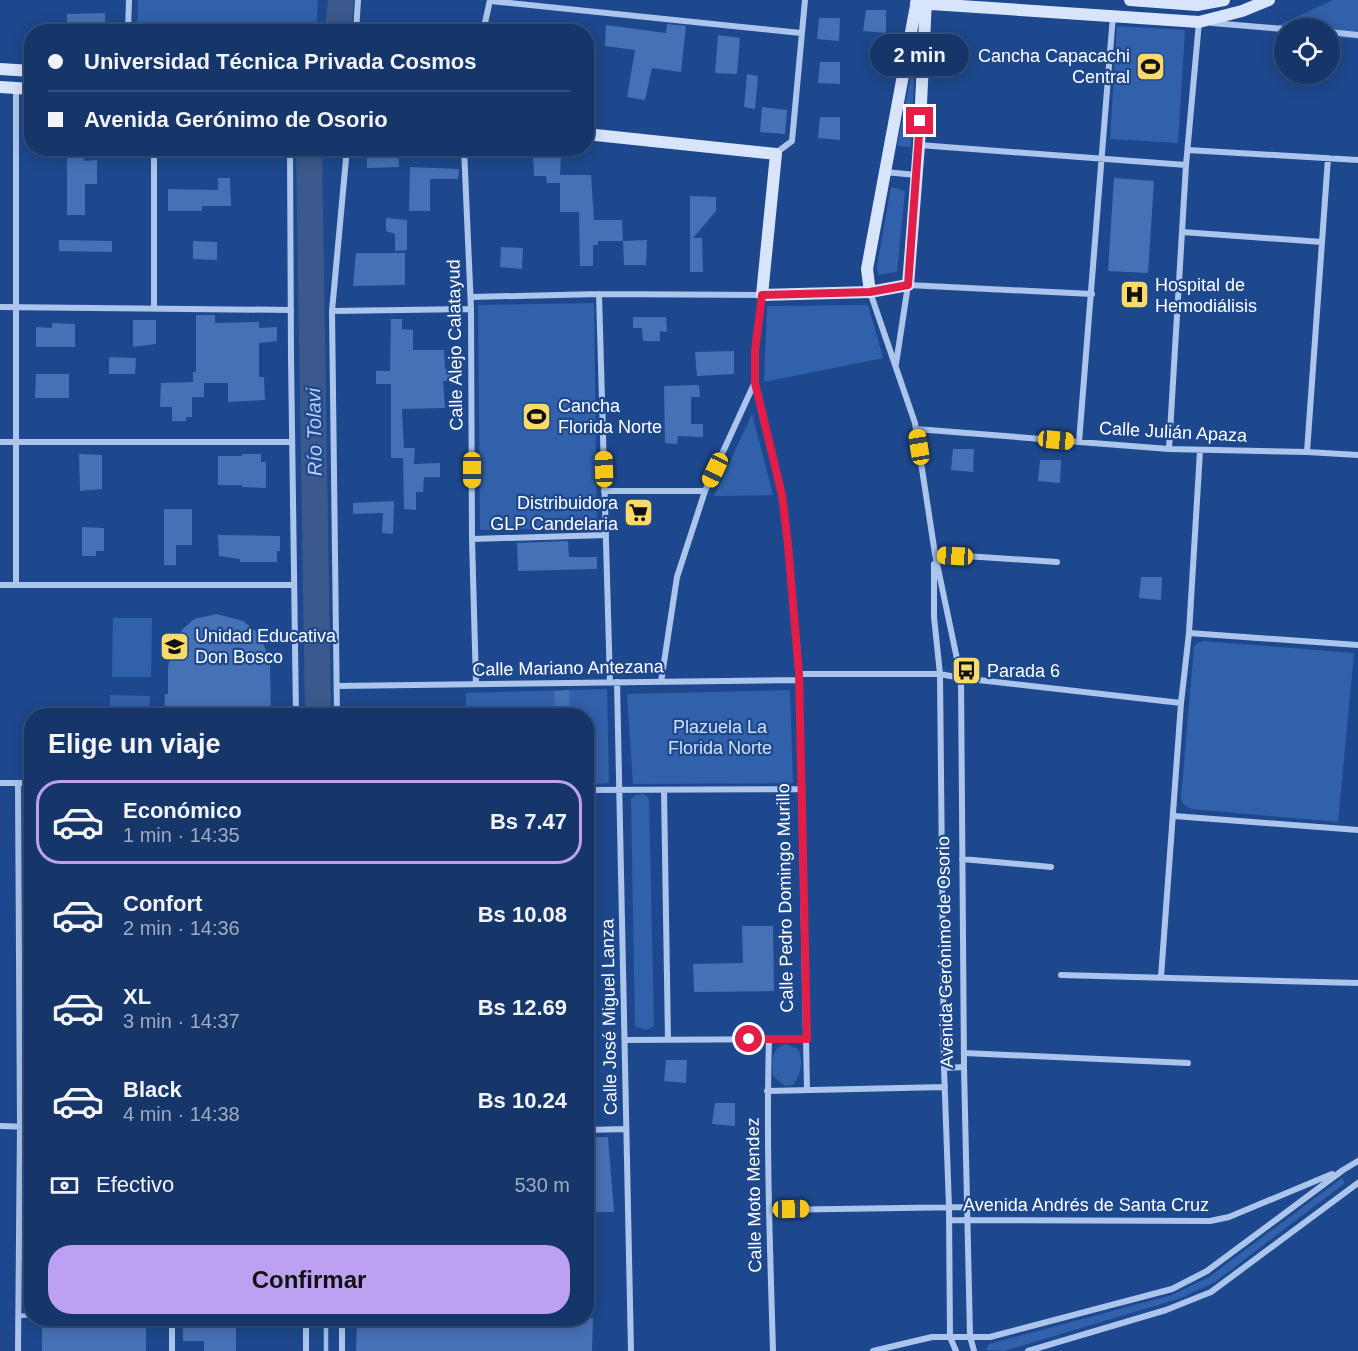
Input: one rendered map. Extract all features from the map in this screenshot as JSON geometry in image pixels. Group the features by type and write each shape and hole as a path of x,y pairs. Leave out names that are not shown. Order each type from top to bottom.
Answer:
{"street":[{"path":"128,24 129,0"},
{"path":"356,24 358,0"},
{"path":"594,135 776,154 792,141 805,0"},
{"path":"1130,0 1197,5 1224,0"},
{"path":"1199,22 1242,11 1269,0"},
{"path":"485,24 490,1 801,33"},
{"path":"921,2 1274,28"},
{"name":"Avenida Gerónimo de Osorio","path":"895,364 908,285 919,144 921,2"},
{"name":"Avenida Gerónimo de Osorio","path":"921,2 884,172 867,269 870,292 916,429 934,554 961,678 964,1067 970,1336 974,1351"},
{"path":"1079,442 1113,15"},
{"path":"1169,449 1186,165 1199,22"},
{"path":"1340,33 1358,35"},
{"path":"0,69 24,70"},
{"path":"0,87 24,88"},
{"path":"16,88 16,585"},
{"path":"919,144 1186,165"},
{"path":"1188,150 1358,160"},
{"name":"Calle Pedro Domingo Murillo","path":"776,154 755,351 755,383 782,495 799,677 807,1090"},
{"path":"154,156 154,307"},
{"path":"290,156 296,708"},
{"path":"337,708 332,311 345,156"},
{"name":"Calle Alejo Calatayud","path":"464,156 471,297 472,539 476,684"},
{"path":"1307,452 1328,158"},
{"path":"884,172 916,175"},
{"path":"1182,232 1322,242"},
{"path":"471,297 599,294 762,295 870,292 908,285 1092,294"},
{"name":"Calle José Miguel Lanza","path":"599,294 604,491 620,790 631,1351"},
{"path":"0,307 291,310"},
{"path":"332,311 471,309"},
{"path":"661,682 677,577 705,491 755,383"},
{"name":"Calle Julián Apaza","path":"916,429 1200,451 1358,455"},
{"path":"0,442 292,442"},
{"path":"1161,978 1181,703 1189,633 1200,451"},
{"path":"604,491 705,491"},
{"path":"472,539 606,535"},
{"path":"934,554 1057,562"},
{"name":"Avenida Gerónimo de Osorio","path":"934,554 934,617 940,674 944,1068 949,1207 950,1336 956,1351"},
{"path":"0,585 294,585"},
{"path":"1189,633 1358,645"},
{"name":"Calle Mariano Antezana","path":"337,686 661,682 940,674 1181,703"},
{"path":"0,783 24,783"},
{"path":"18,783 20,1126 18,1351"},
{"path":"594,790 801,789"},
{"path":"664,790 668,1040"},
{"path":"1174,816 1358,830"},
{"path":"962,859 1052,867"},
{"path":"1061,975 1358,983"},
{"name":"Calle Moto Mendez","path":"769,1039 767,1091 773,1351"},
{"path":"625,1040 807,1039"},
{"path":"964,1053 1188,1063"},
{"path":"944,1068 964,1067"},
{"path":"767,1091 945,1087"},
{"path":"0,1126 24,1126"},
{"path":"594,1131 626,1130"},
{"path":"873,1351 932,1337 990,1337 1172,1289 1207,1272 1358,1161"},
{"name":"Avenida Andrés de Santa Cruz","path":"949,1220 1210,1221 1229,1217 1343,1170 1358,1167"},
{"path":"1028,1351 1166,1310 1211,1292 1358,1183"},
{"name":"Avenida Andrés de Santa Cruz","path":"769,1210 968,1207"},
{"path":"172,1326 172,1351"},
{"path":"306,1326 306,1351"},
{"path":"342,1326 342,1351"}],"lane":[{"path":"19,1257 24,1257"},
{"path":"18,1316 24,1316"}],"green space":[{"path":"138,0 318,0 316,24 137,24"},
{"path":"1333,0 1358,0 1358,39 1340,38 1340,18 1294,18"},
{"path":"1117,26 1185,30 1178,143 1110,139"},
{"path":"915,55 911,147 897,146"},
{"path":"891,187 905,191 897,272 878,275 877,266"},
{"name":"Cancha Florida Norte","path":"594,303 597,528 480,530 478,305"},
{"path":"868,305 883,358 764,382 767,306"},
{"path":"752,414 773,495 714,496"},
{"path":"113,618 152,618 151,677 112,677"},
{"path":"1204,641 1354,653 1338,822 1191,809 1183,804 1181,799 1194,647 1197,643"},
{"path":"607,689 609,783 594,784 594,708 466,708 466,693"},
{"name":"Plazuela La Florida Norte","path":"790,690 793,783 633,784 627,694"},
{"path":"110,695 150,696 149,708 110,708"},
{"path":"644,794 649,799 654,1026 646,1030 635,1026 631,799 636,795"},
{"path":"786,1044 798,1049 801,1063 800,1072 793,1085 785,1086 773,1076 772,1061 777,1049"},
{"path":"1342,1178 1345,1183 1215,1282 1181,1298 1004,1351 986,1350 989,1344 1172,1295 1209,1277"}],"building":[{"path":"866,10 886,10 886,33 863,31"},
{"path":"105,13 105,24 67,24 67,14"},
{"path":"819,18 840,18 839,41 817,39"},
{"path":"667,24 686,26 681,72 652,68 645,100 627,97 635,50 605,46 606,25 666,33"},
{"path":"718,35 740,38 737,74 715,73"},
{"path":"820,62 840,62 840,84 818,83"},
{"path":"747,74 758,76 755,109 744,107"},
{"path":"762,107 787,110 785,134 760,132"},
{"path":"820,117 840,117 840,140 818,138"},
{"path":"367,156 398,156 399,167 367,168"},
{"path":"533,156 561,156 560,175 591,175 594,220 622,220 623,241 598,241 598,245 593,245 593,266 580,266 579,212 560,212 560,183 547,183 546,176 534,176"},
{"path":"67,158 84,158 84,161 97,160 97,184 85,184 85,215 67,215"},
{"path":"410,167 459,169 458,179 430,179 430,211 409,211"},
{"path":"218,178 230,178 231,206 202,206 202,211 168,211 168,189 218,190"},
{"name":"Hospital de Hemodiálisis","path":"1114,178 1154,181 1148,273 1108,271"},
{"path":"690,196 716,197 716,211 693,238 702,238 703,272 690,272"},
{"path":"386,218 407,220 407,250 395,251 395,234 386,231"},
{"path":"59,240 112,241 112,252 59,251"},
{"path":"647,240 646,265 624,265 623,241"},
{"path":"193,241 217,242 217,260 193,259"},
{"path":"501,247 523,248 522,269 500,267"},
{"path":"356,253 405,253 405,285 353,286"},
{"path":"196,315 215,315 215,323 259,322 259,328 277,327 277,341 259,343 259,377 264,377 265,400 228,402 228,383 204,383 204,397 192,397 192,417 186,417 186,421 172,421 172,407 160,407 161,383 193,382 193,372 196,372"},
{"path":"633,317 666,317 667,332 660,331 660,341 643,341 642,328 633,328"},
{"path":"391,319 402,319 402,329 413,330 413,350 444,350 445,369 459,369 459,381 443,381 445,408 402,409 404,448 415,448 414,464 440,463 440,477 424,477 423,492 416,492 416,510 404,509 403,458 391,458 391,384 376,384 376,371 390,371"},
{"path":"133,320 156,320 156,344 133,347"},
{"path":"52,323 75,324 75,347 36,347 36,327 52,328"},
{"path":"734,351 734,374 697,376 695,352"},
{"path":"109,357 136,358 135,374 109,374"},
{"path":"36,374 69,374 69,398 35,398"},
{"path":"699,385 700,397 691,397 691,424 703,424 703,437 678,436 677,444 665,443 664,386"},
{"path":"953,449 974,449 973,472 951,470"},
{"path":"79,454 102,455 102,489 80,491"},
{"path":"242,454 261,454 261,462 266,462 266,488 218,485 218,456 242,456"},
{"path":"1040,460 1061,460 1060,483 1038,481"},
{"path":"394,501 393,534 382,533 383,513 353,514 353,503"},
{"path":"164,509 192,509 192,545 176,545 176,565 164,565"},
{"path":"82,527 104,528 104,551 96,551 96,556 82,556"},
{"path":"218,535 280,536 277,562 240,562 240,559 219,556"},
{"path":"568,541 569,557 597,557 597,569 518,571 517,543"},
{"path":"1141,577 1162,577 1161,600 1139,598"},
{"path":"217,614 243,621 257,632 270,665 271,708 164,708 165,694 168,694 168,667 174,643 182,630 194,619"},
{"path":"569,690 570,708 555,708 554,691"},
{"path":"742,926 773,926 774,991 694,992 693,964 743,963"},
{"path":"666,1060 687,1060 686,1083 664,1081"},
{"path":"715,1103 735,1103 735,1126 712,1124"},
{"path":"594,1137 608,1137 614,1212 594,1212"},
{"path":"42,1326 140,1326 146,1328 146,1351 42,1351"},
{"path":"183,1326 236,1326 236,1351 204,1351 204,1341 183,1341"},
{"path":"357,1326 593,1326 592,1351 356,1351"}],"waterway":[{"name":"Río Tolavi","path":"339,24 341,0"},
{"name":"Río Tolavi","path":"309,156 318,708"},
{"name":"Río Tolavi","path":"326,1326 326,1351"}],"place":[{"name":"Cancha Capacachi Central","path":"1151,66"},
{"name":"Hospital de Hemodiálisis","path":"1134,295"},
{"name":"Cancha Florida Norte","path":"537,416"},
{"name":"Distribuidora GLP Candelaria","path":"639,513"},
{"name":"Unidad Educativa Don Bosco","path":"174,646"},
{"name":"Parada 6","path":"966,671"}],"route":[{"path":"749,1039 807,1039 799,674 782,495 755,383 755,351 762,295 870,292 908,285 920,121"}]}
